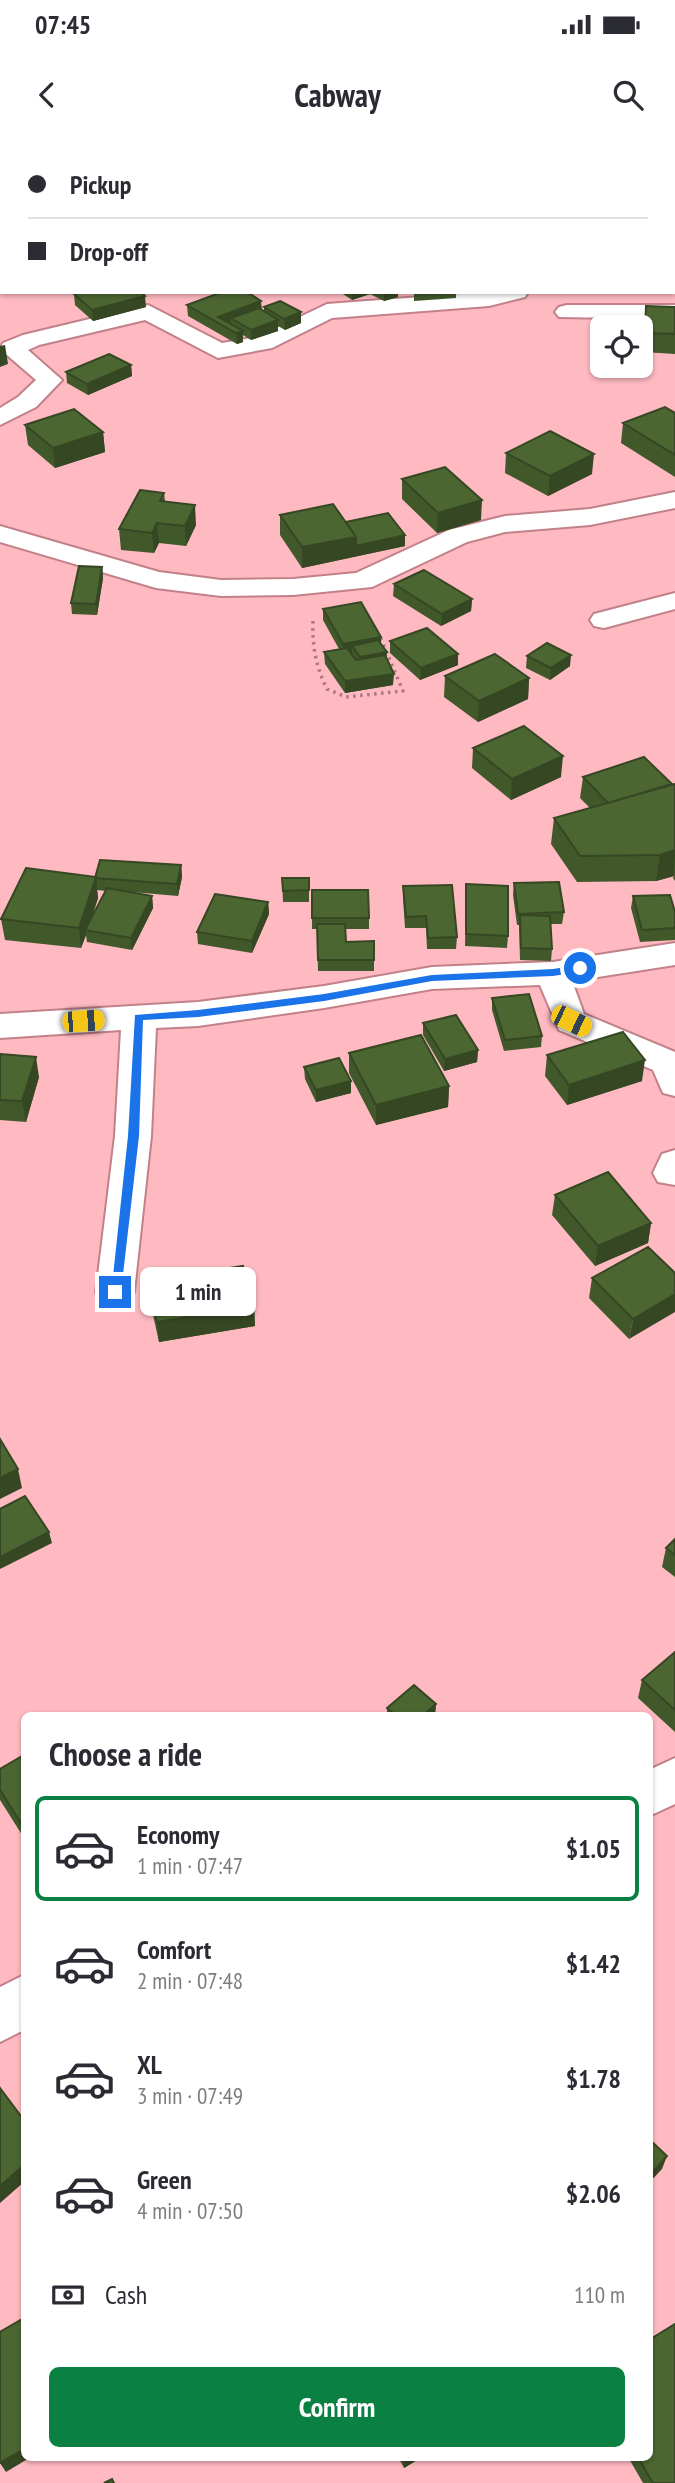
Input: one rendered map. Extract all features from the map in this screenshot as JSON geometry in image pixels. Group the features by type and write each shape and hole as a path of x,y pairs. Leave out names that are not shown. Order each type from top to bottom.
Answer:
{"street":[{"path":"6,347 148,312 218,351 264,343 327,311 489,299 509,294"},
{"path":"567,312 675,312"},
{"path":"0,418 27,402 50,380 6,347"},
{"path":"0,534 156,580 221,588 293,587 362,581 458,536 505,524 590,517 675,500"},
{"path":"604,620 675,601"},
{"path":"0,1026 198,1014 312,999 432,978 553,973 675,954"},
{"path":"553,973 560,998 571,1021 668,1063 675,1084"},
{"path":"115,1292 133,1136 139,1017"},
{"path":"653,1793 675,1779"},
{"path":"0,2018 21,2001"}],"path":[{"path":"293,587 313,621 313,655 327,689 346,697 403,691 358,591 362,581"}],"building":[{"path":"74,294 145,296 92,310"},
{"path":"217,294 250,294 261,301 218,317 243,331 236,333 187,305"},
{"path":"280,301 301,312 284,319 264,307"},
{"path":"646,306 675,307 675,334 653,333 653,315 646,315"},
{"path":"259,308 278,320 251,330 231,318"},
{"path":"109,354 131,365 87,384 66,372"},
{"path":"665,407 675,413 675,455 623,423"},
{"path":"74,409 103,432 53,448 25,425"},
{"path":"550,431 594,454 550,476 506,453"},
{"path":"445,467 482,500 438,513 402,479"},
{"path":"140,490 164,493 160,501 195,505 185,526 157,523 152,533 119,529"},
{"path":"333,504 356,537 302,547 280,515"},
{"path":"388,513 405,535 356,546 356,537 346,522"},
{"path":"79,566 102,567 96,604 71,603"},
{"path":"424,570 472,599 442,614 394,584"},
{"path":"361,602 381,637 343,644 323,609"},
{"path":"427,628 458,654 421,668 390,641"},
{"path":"378,640 387,652 360,657 352,646"},
{"path":"547,643 571,655 551,668 527,656"},
{"path":"347,648 356,660 385,655 394,674 345,681 324,652"},
{"path":"495,654 529,678 479,701 445,676"},
{"path":"524,726 563,756 512,779 473,748"},
{"path":"644,757 672,784 608,803 583,777"},
{"path":"675,784 675,850 660,855 580,856 554,818"},
{"path":"100,860 181,865 177,884 95,878"},
{"path":"26,868 96,877 79,928 1,919"},
{"path":"282,878 309,878 309,890 283,891"},
{"path":"559,882 564,912 518,914 514,883"},
{"path":"466,884 508,886 508,936 466,934"},
{"path":"452,885 457,937 428,938 426,916 406,917 403,886"},
{"path":"107,888 152,896 131,938 85,930"},
{"path":"312,890 368,890 369,918 312,918"},
{"path":"215,894 268,902 252,941 197,932"},
{"path":"670,895 675,912 675,928 642,930 633,896"},
{"path":"520,915 550,916 552,949 521,948"},
{"path":"317,924 345,924 346,942 374,941 374,960 318,960"},
{"path":"529,994 542,1036 505,1040 492,998"},
{"path":"456,1015 478,1050 445,1059 423,1023"},
{"path":"623,1032 645,1060 569,1085 547,1055"},
{"path":"421,1035 449,1086 376,1105 349,1053"},
{"path":"0,1054 36,1057 22,1101 0,1100"},
{"path":"339,1058 351,1081 316,1090 304,1067"},
{"path":"608,1172 651,1223 598,1246 555,1195"},
{"path":"648,1247 675,1273 675,1294 633,1319 592,1278"},
{"path":"243,1266 254,1306 157,1322 148,1281"},
{"path":"0,1439 18,1469 0,1478"},
{"path":"25,1496 49,1532 0,1557 0,1509"},
{"path":"675,1539 675,1555 666,1548"},
{"path":"675,1652 675,1710 642,1680"},
{"path":"414,1685 436,1704 427,1712 392,1712 387,1708"},
{"path":"21,1757 21,1823 0,1790 0,1769"},
{"path":"0,2088 21,2116 21,2168 0,2186"},
{"path":"653,2143 667,2156 653,2172"},
{"path":"21,2320 21,2451 0,2463 0,2332"},
{"path":"675,2324 675,2483 653,2483 640,2461 653,2461 653,2338"}],"route":[{"path":"115,1292 133,1136 139,1017 198,1014 324,997 432,978 553,973 580,968"}]}
